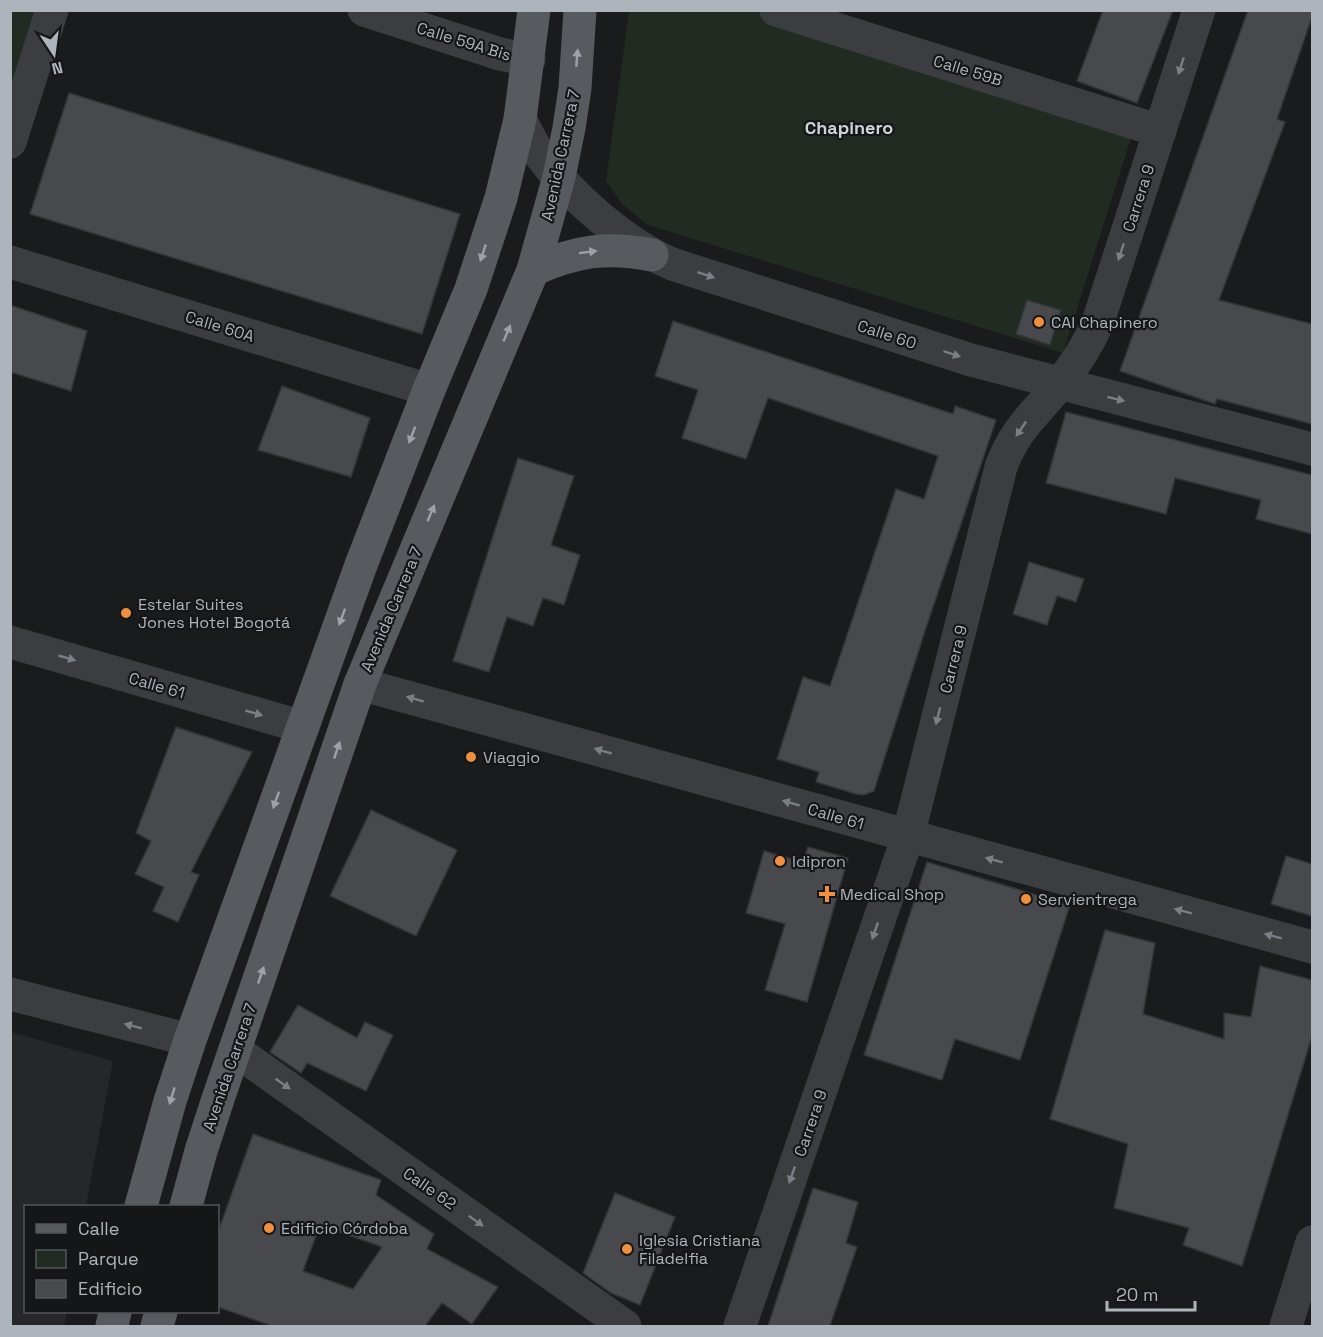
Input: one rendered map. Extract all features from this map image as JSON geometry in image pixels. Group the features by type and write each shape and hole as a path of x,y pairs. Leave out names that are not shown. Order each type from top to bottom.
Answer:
{"main road":[{"path":"141,1205 170,1101 190,1041 361,566 429,390 471,290 501,198 520,119 534,10"},
{"name":"Avenida Carrera 7","path":"186,1205 201,1151 360,684 533,270 559,177 575,88 580,10"},
{"path":"533,270 559,258 580,253 627,250 651,255"}],"street":[{"path":"10,142 52,10"},
{"name":"Calle 59A Bis","path":"364,10 500,54 529,60"},
{"name":"Calle 59B","path":"776,10 1160,131"},
{"name":"Carrera 9","path":"740,1326 908,836 1001,467 1019,431 1059,385 1089,341 1098,322 1199,10"},
{"name":"Calle 60","path":"520,119 537,151 559,177 603,220 651,255 672,264 970,360 1059,385 1312,448"},
{"name":"Calle 60A","path":"10,262 429,390"},
{"name":"Calle 61","path":"10,642 303,727"},
{"name":"Calle 61","path":"360,684 1312,947"},
{"path":"10,994 190,1041"},
{"name":"Calle 62","path":"235,1050 615,1324"},
{"path":"1286,1326 1312,1242"}],"shaded area":[{"path":"11,1032 113,1061 86,1205 24,1205 24,1313 67,1313 64,1326 11,1326"}],"green space":[{"path":"11,11 36,11 11,92"},
{"path":"629,11 820,11 1136,122 1063,353 648,225 622,204 606,181"}],"building":[{"path":"1103,10 1173,10 1137,103 1077,81"},
{"path":"1248,10 1312,10 1312,17 1277,119 1285,122 1219,300 1312,324 1312,424 1217,399 1215,404 1120,371"},
{"path":"69,93 460,214 422,334 30,214"},
{"name":"CAI Chapinero","path":"1027,300 1061,310 1050,345 1016,334"},
{"path":"10,305 87,331 71,391 10,372"},
{"path":"673,321 953,414 955,406 996,420 874,791 864,795 856,794 816,782 819,772 777,759 803,677 830,686 896,489 924,499 938,456 768,398 746,459 682,438 698,390 655,376"},
{"path":"282,386 370,418 351,477 258,450"},
{"path":"1066,412 1312,475 1312,534 1256,519 1261,500 1175,478 1166,514 1046,483"},
{"path":"518,458 574,476 551,545 580,555 564,605 543,598 533,626 507,617 489,672 453,661"},
{"path":"1029,562 1084,579 1076,602 1057,596 1047,625 1013,614"},
{"path":"176,727 252,752 191,872 199,875 178,922 153,911 164,887 135,874 151,841 136,833"},
{"path":"371,810 457,850 416,936 330,896"},
{"path":"808,847 848,858 807,1002 765,990 785,924 746,913 764,851 803,862"},
{"path":"1286,856 1312,864 1312,916 1271,904"},
{"path":"927,862 1070,905 1020,1060 955,1039 942,1080 864,1055"},
{"path":"1105,930 1155,943 1143,1014 1224,1039 1224,1013 1251,1017 1260,966 1312,980 1312,1036 1242,1266 1183,1245 1189,1228 1114,1208 1128,1144 1050,1119"},
{"path":"298,1005 357,1038 365,1022 393,1035 366,1091 307,1063 301,1073 270,1052"},
{"name":"Edificio Córdoba","path":"253,1134 381,1180 376,1195 434,1234 427,1249 498,1287 472,1324 442,1303 425,1326 272,1326 219,1307 219,1229","holes":["320,1225 382,1247 353,1289 303,1271"]},
{"path":"813,1188 858,1202 846,1243 857,1247 830,1326 768,1326"},
{"name":"Iglesia Cristiana Filadelfia","path":"615,1193 675,1217 640,1305 611,1293 583,1273"}],"place":[{"name":"CAI Chapinero","path":"1039,322"},
{"name":"Estelar Suites Jones Hotel Bogotá","path":"126,613"},
{"name":"Viaggio","path":"471,757"},
{"name":"Idipron","path":"780,861"},
{"name":"Medical Shop","path":"827,894"},
{"name":"Servientrega","path":"1026,899"},
{"name":"Edificio Córdoba","path":"269,1228"},
{"name":"Iglesia Cristiana Filadelfia","path":"627,1249"}],"district":[{"name":"Chapinero","path":"849,128"}]}
